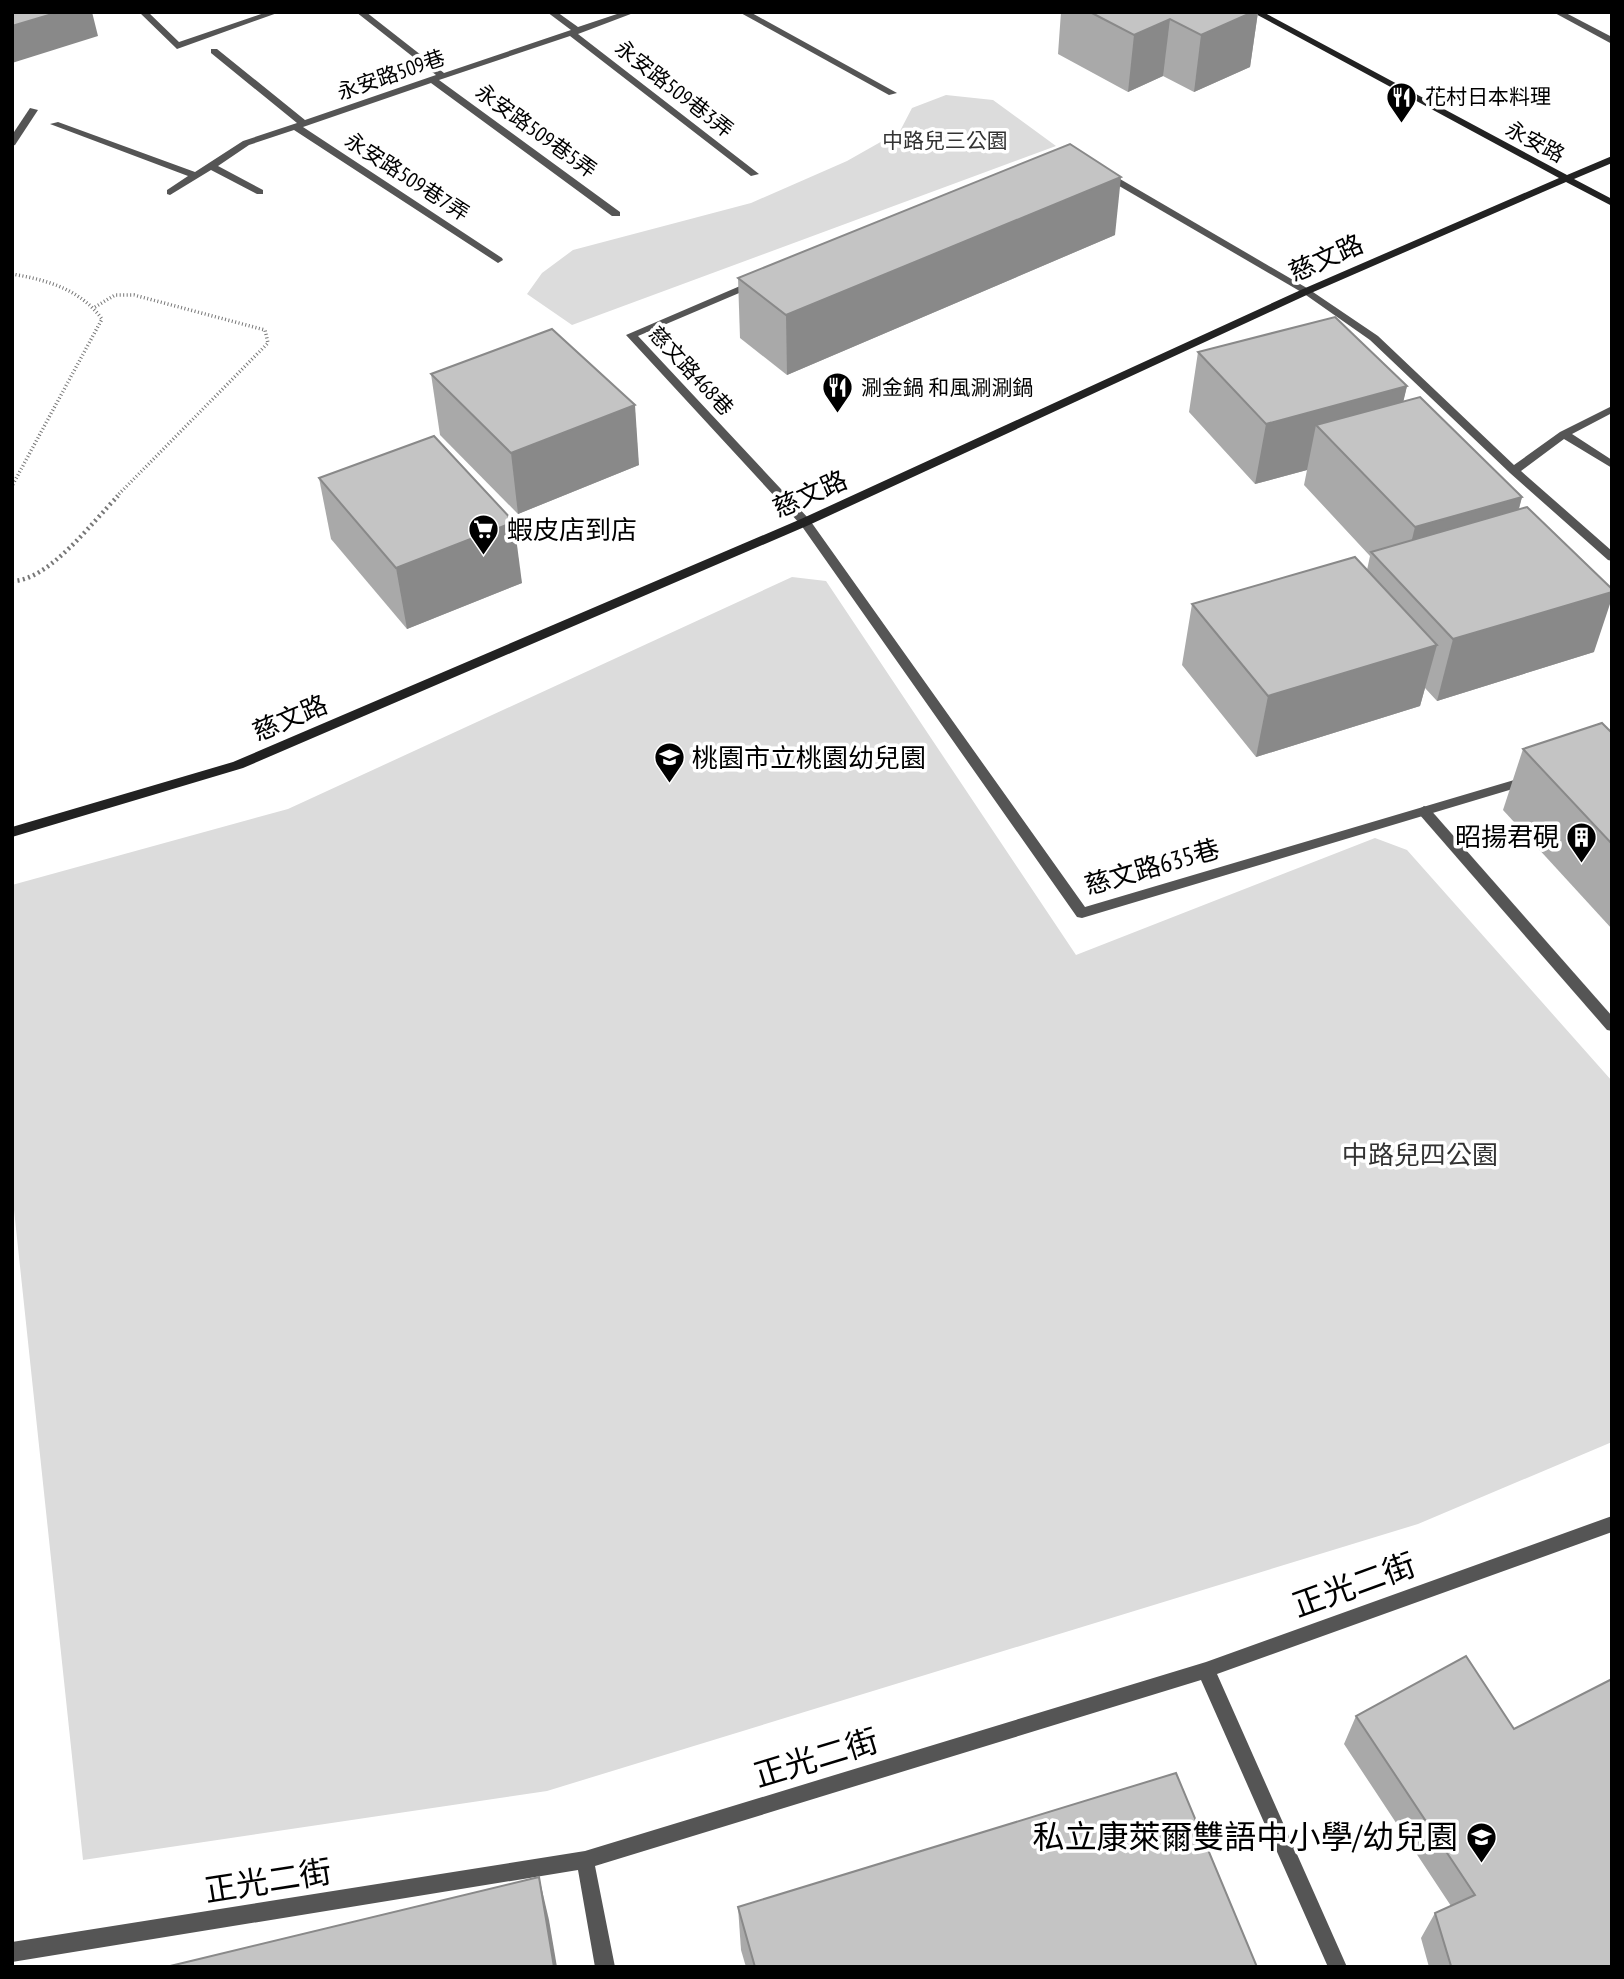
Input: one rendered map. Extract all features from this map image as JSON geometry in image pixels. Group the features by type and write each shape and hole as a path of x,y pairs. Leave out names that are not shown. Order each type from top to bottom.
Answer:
{"street":[{"path":"144,12 177,46 276,12"},
{"name":"永安路509巷5弄","path":"360,12 438,78 616,214"},
{"name":"永安路509巷3弄","path":"551,12 754,174"},
{"name":"永安路509巷","path":"170,192 246,143 632,12"},
{"path":"743,12 892,93"},
{"name":"永安路","path":"1256,12 1612,203"},
{"path":"1557,12 1612,41"},
{"name":"永安路509巷7弄","path":"214,51 299,125 498,260"},
{"path":"12,144 33,110"},
{"path":"55,124 195,176"},
{"name":"慈文路","path":"12,832 238,765 805,522 1307,291 1612,159"},
{"path":"1089,165 1307,291 1374,338 1514,471 1612,556"},
{"path":"211,166 260,192"},
{"name":"慈文路468巷","path":"771,275 631,335 805,522"},
{"path":"1514,471 1564,434 1612,409"},
{"path":"1564,434 1612,466"},
{"name":"慈文路635巷","path":"805,522 1082,913 1537,777"},
{"path":"1424,811 1612,1026"},
{"name":"正光二街","path":"12,1952 585,1860 1206,1670 1612,1524"},
{"path":"1206,1670 1338,1967"},
{"path":"585,1860 605,1967"}],"path":[{"path":"12,274 34,277 82,297 95,307 102,319 12,486"},
{"path":"12,581 23,580 53,564 230,379 268,344 265,330 134,295 115,295 95,307"}],"green space":[{"name":"中路兒三公園","path":"946,95 993,100 1056,146 572,325 527,294 542,273 573,250 751,203 847,161 900,131 912,108"},
{"name":"中路兒四公園","path":"792,577 826,581 1076,955 1375,838 1407,850 1612,1081 1612,1442 1418,1524 547,1791 83,1860 12,1191 12,885 288,809"}],"building":[{"path":"12,12 59,12 12,26"},
{"path":"1090,12 1253,12 1201,35 1170,19 1134,35"},
{"path":"1070,144 1121,177 786,315 738,278"},
{"path":"1335,317 1407,386 1266,424 1198,352"},
{"path":"552,329 635,405 511,453 431,374"},
{"path":"1420,397 1522,497 1415,527 1316,425"},
{"path":"434,436 514,522 396,568 319,478"},
{"path":"1527,507 1612,589 1612,592 1453,639 1371,552"},
{"path":"1355,557 1437,645 1268,696 1192,604"},
{"path":"1602,723 1612,733 1612,844 1523,749"},
{"path":"1466,1656 1514,1729 1612,1679 1612,1967 1450,1967 1435,1913 1475,1895 1356,1716"},
{"path":"1176,1773 1257,1967 755,1967 738,1907"},
{"path":"539,1877 554,1967 166,1967"}],"place":[{"name":"花村日本料理","path":"1402,124"},
{"name":"涮金鍋 和風涮涮鍋","path":"838,415"},
{"name":"蝦皮店到店","path":"484,557"},
{"name":"桃園市立桃園幼兒園","path":"669,785"},
{"name":"昭揚君硯","path":"1582,864"},
{"name":"私立康萊爾雙語中小學/幼兒園","path":"1481,1864"}]}
